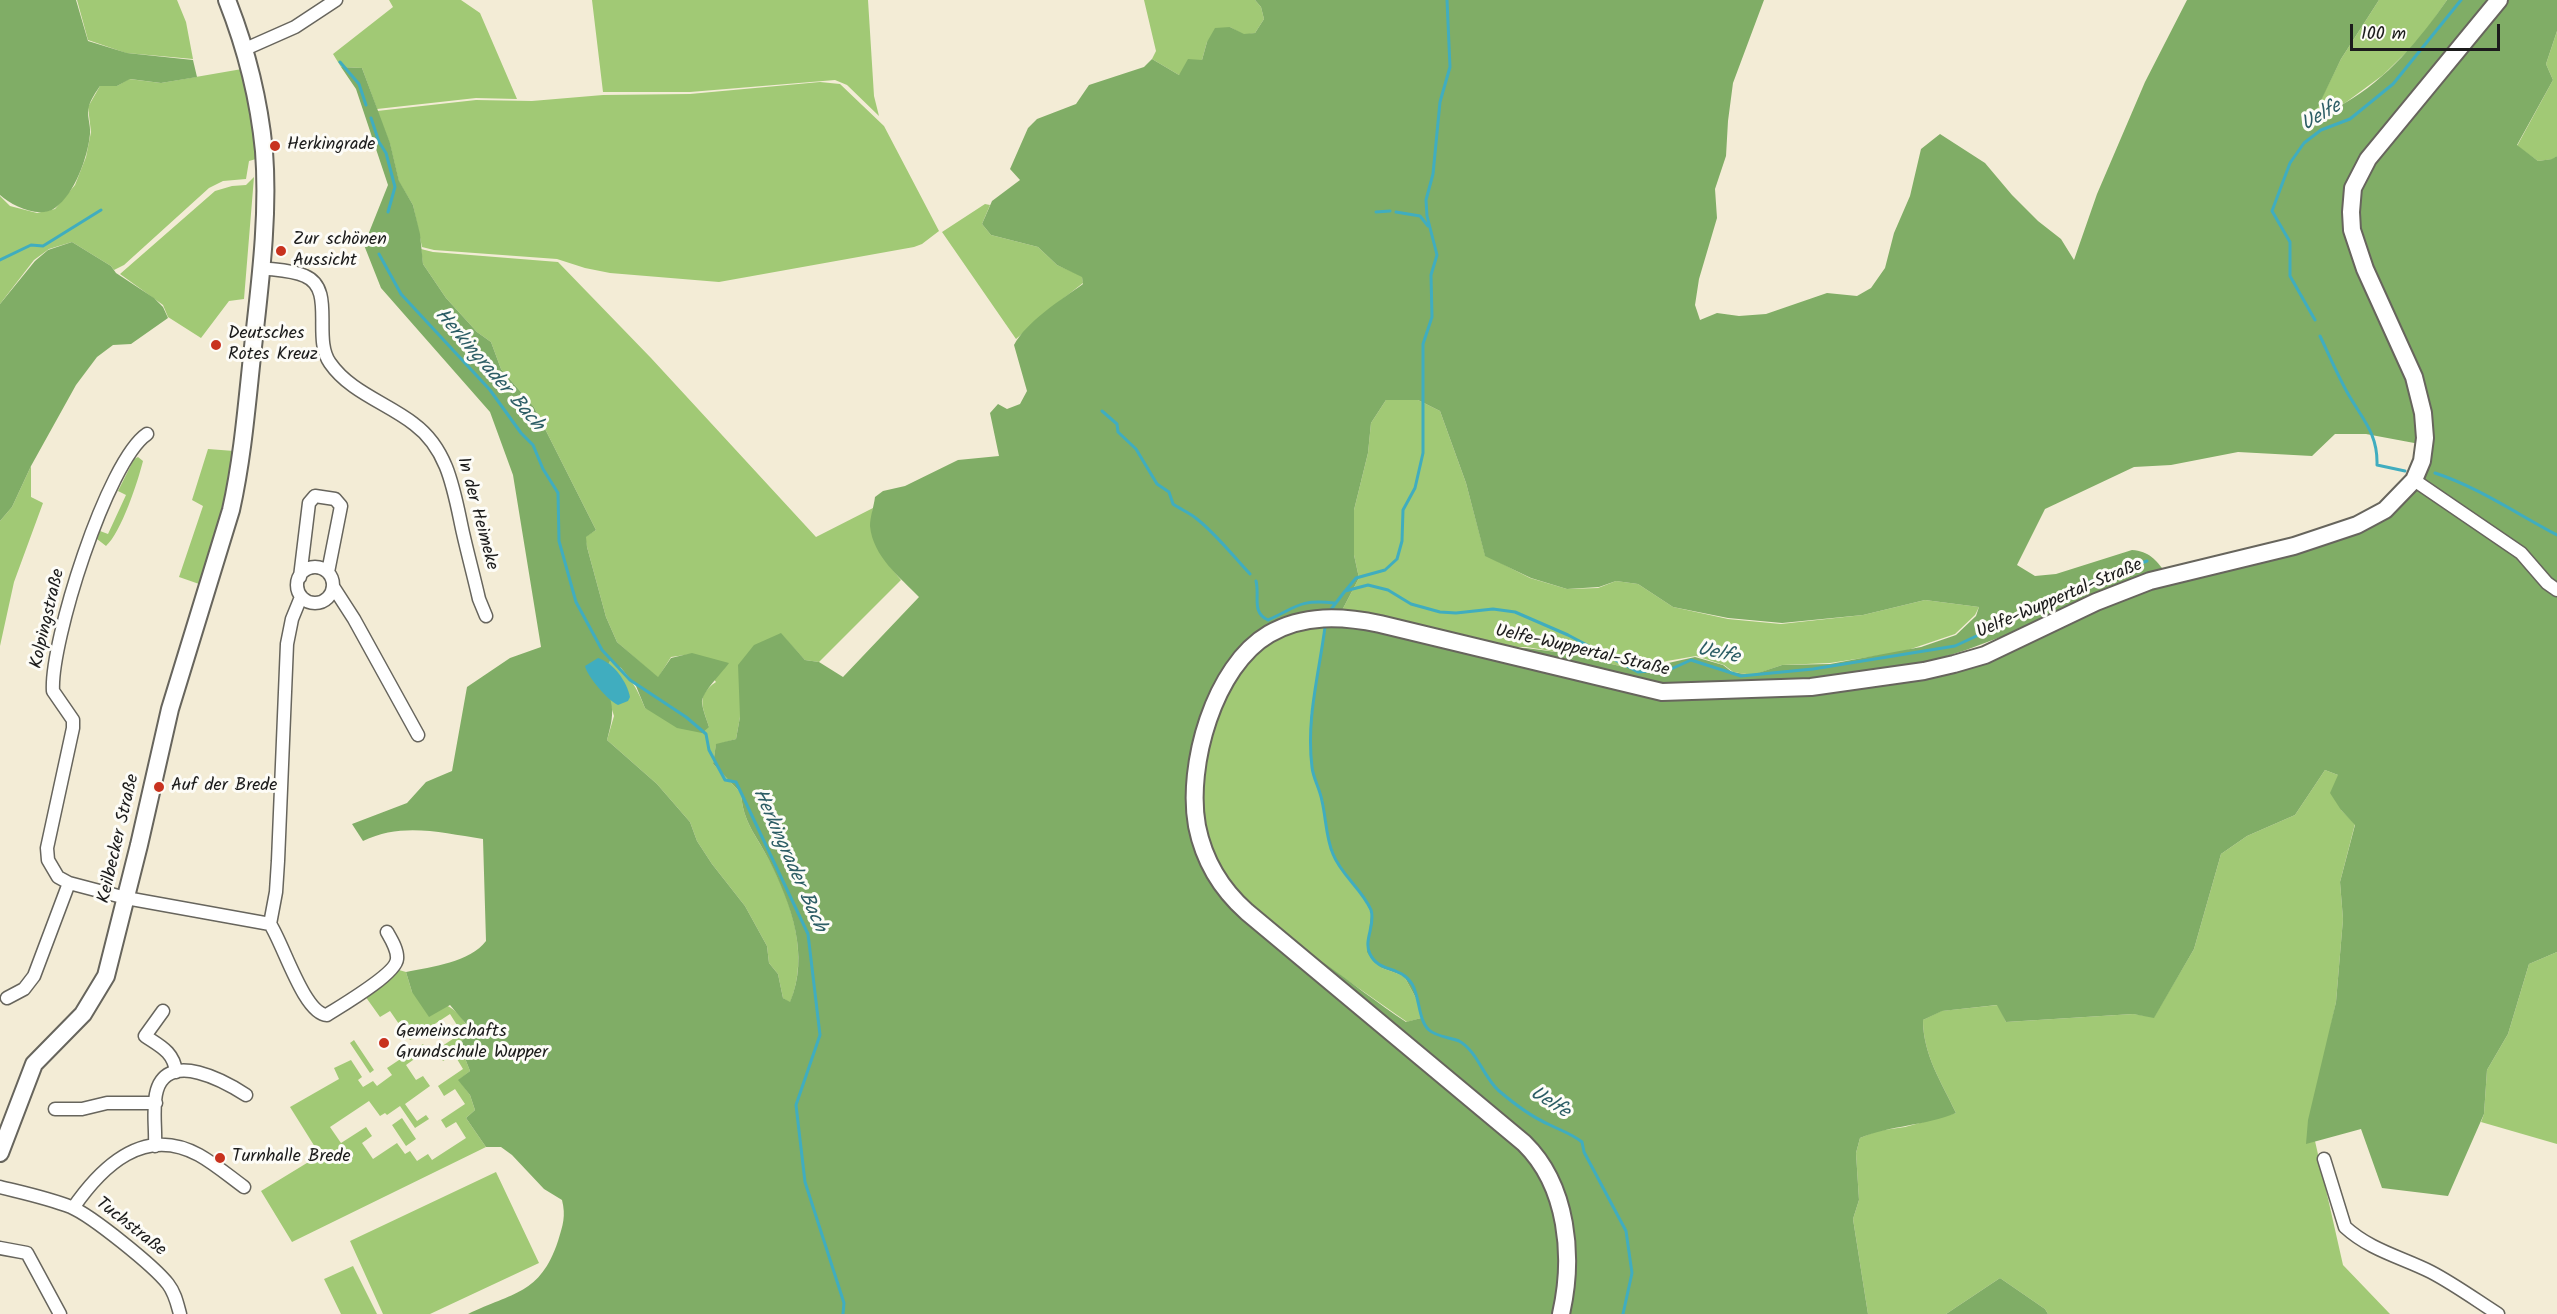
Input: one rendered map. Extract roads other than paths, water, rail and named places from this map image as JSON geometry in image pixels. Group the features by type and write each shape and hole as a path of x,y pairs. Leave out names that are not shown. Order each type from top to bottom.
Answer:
{"main road":[{"path":"228,0 258,108 264,153 261,268"},
{"name":"Uelfe-Wuppertal-Straße","path":"1561,1314 1568,1270 1565,1228 1554,1188 1538,1159 1524,1143 1270,933 1233,899 1212,871 1202,845 1196,818 1197,768 1216,699 1242,657 1269,634 1292,623 1317,618 1346,618 1380,624 1662,692 1688,693 1811,687 1924,671 1985,655 2096,602 2150,581 2342,532 2385,510 2414,480 2422,461 2425,438 2419,394 2355,244 2351,212 2353,188 2368,159 2499,0"},
{"name":"Keilbecker Straße","path":"0,1153 34,1064 83,1014 102,985 110,966 170,709 231,510 244,447 261,268"}],"street":[{"path":"243,50 295,27 336,0"},
{"name":"In der Heimeke","path":"261,268 298,273 312,280 320,292 322,301 322,346 328,361 349,383 417,426 442,455 452,483 479,599 486,616"},
{"name":"Kolpingstraße","path":"69,883 54,872 47,854 73,728 73,720 55,695 53,676 67,609 88,541 129,455 141,438 147,434"},
{"path":"2414,480 2521,553 2547,583 2557,590"},
{"path":"328,572 341,506 335,499 315,496 309,503 300,577 297,585 301,597 311,603 320,603 330,596 334,588"},
{"path":"300,577 311,568 320,568 328,572 333,579 334,588 354,619 418,735"},
{"path":"301,597 292,619 287,644 278,861 270,924 278,936 306,998 314,1010 323,1015 327,1015 366,989 395,964 396,952 387,932"},
{"path":"7,998 24,989 34,976 69,883 126,898 270,924"},
{"path":"163,1011 145,1036 170,1053 175,1061 176,1072"},
{"path":"156,1146 156,1103 159,1085 165,1077 176,1072 193,1071 213,1076 246,1095"},
{"path":"55,1109 82,1109 107,1103 156,1103"},
{"path":"73,1208 110,1163 131,1152 156,1146 179,1148 199,1155 244,1187"},
{"path":"2324,1159 2345,1227 2352,1234 2377,1250 2432,1273 2498,1314"},
{"name":"Tuchstraße","path":"0,1187 73,1208 102,1228 164,1279 173,1292 180,1314"},
{"path":"0,1248 27,1253 60,1314"}],"water":[{"path":"598,658 609,664 623,679 630,697 628,701 618,705 609,699 594,682 585,666"}],"waterway":[{"path":"1346,590 1356,578 1385,570 1397,559 1402,541 1403,510 1415,488 1423,453 1423,344 1432,317 1431,275 1437,255 1427,216 1426,200 1433,174 1440,102 1450,67 1447,0"},
{"name":"Uelfe","path":"2315,320 2290,276 2290,242 2272,211 2290,163 2304,143 2321,130 2350,119 2393,84 2461,0"},
{"name":"Herkingrader Bach","path":"340,62 359,84 366,105"},
{"name":"Herkingrader Bach","path":"371,118 379,142 386,153 395,187 388,212"},
{"path":"0,260 31,245 43,246 101,210"},
{"path":"1376,212 1390,211"},
{"path":"1396,212 1420,216 1428,226"},
{"name":"Herkingrader Bach","path":"379,254 401,294 490,390 521,433 533,445 543,469 558,493 559,541 576,602 602,650 630,680 686,717 706,734 709,750 725,780 736,782 808,934 820,1035 796,1105 805,1182 844,1303 843,1314"},
{"name":"Uelfe","path":"2320,336 2343,385 2372,435 2377,454 2377,465 2405,471"},
{"path":"1102,411 1117,424 1118,432 1136,449 1157,484 1169,492 1173,504 1204,525 1250,574"},
{"path":"2435,473 2482,493 2557,535"},
{"name":"Uelfe","path":"1329,612 1345,591 1368,585 1388,590 1411,604 1440,612 1456,613 1493,609 1515,612 1568,635 1638,672 1671,669 1691,660 1741,676 1813,669 1955,646 2079,586 2147,561"},
{"path":"1256,581 1258,608 1263,617 1268,620 1305,603 1334,603"},
{"name":"Uelfe","path":"1325,627 1312,714 1312,767 1333,854 1341,869 1371,910 1372,921 1368,943 1370,954 1379,964 1402,974 1412,984 1425,1026 1429,1030 1465,1045 1493,1084 1504,1095 1536,1118 1582,1142 1584,1152 1626,1231 1632,1273 1623,1314"}],"place":[{"name":"Herkingrade","path":"275,146"},
{"name":"Zur schönen Aussicht","path":"281,251"},
{"name":"Deutsches Rotes Kreuz","path":"216,345"},
{"name":"Auf der Brede","path":"159,787"},
{"name":"Gemeinschafts Grundschule Wupper","path":"384,1043"},
{"name":"Turnhalle Brede","path":"220,1158"}]}
